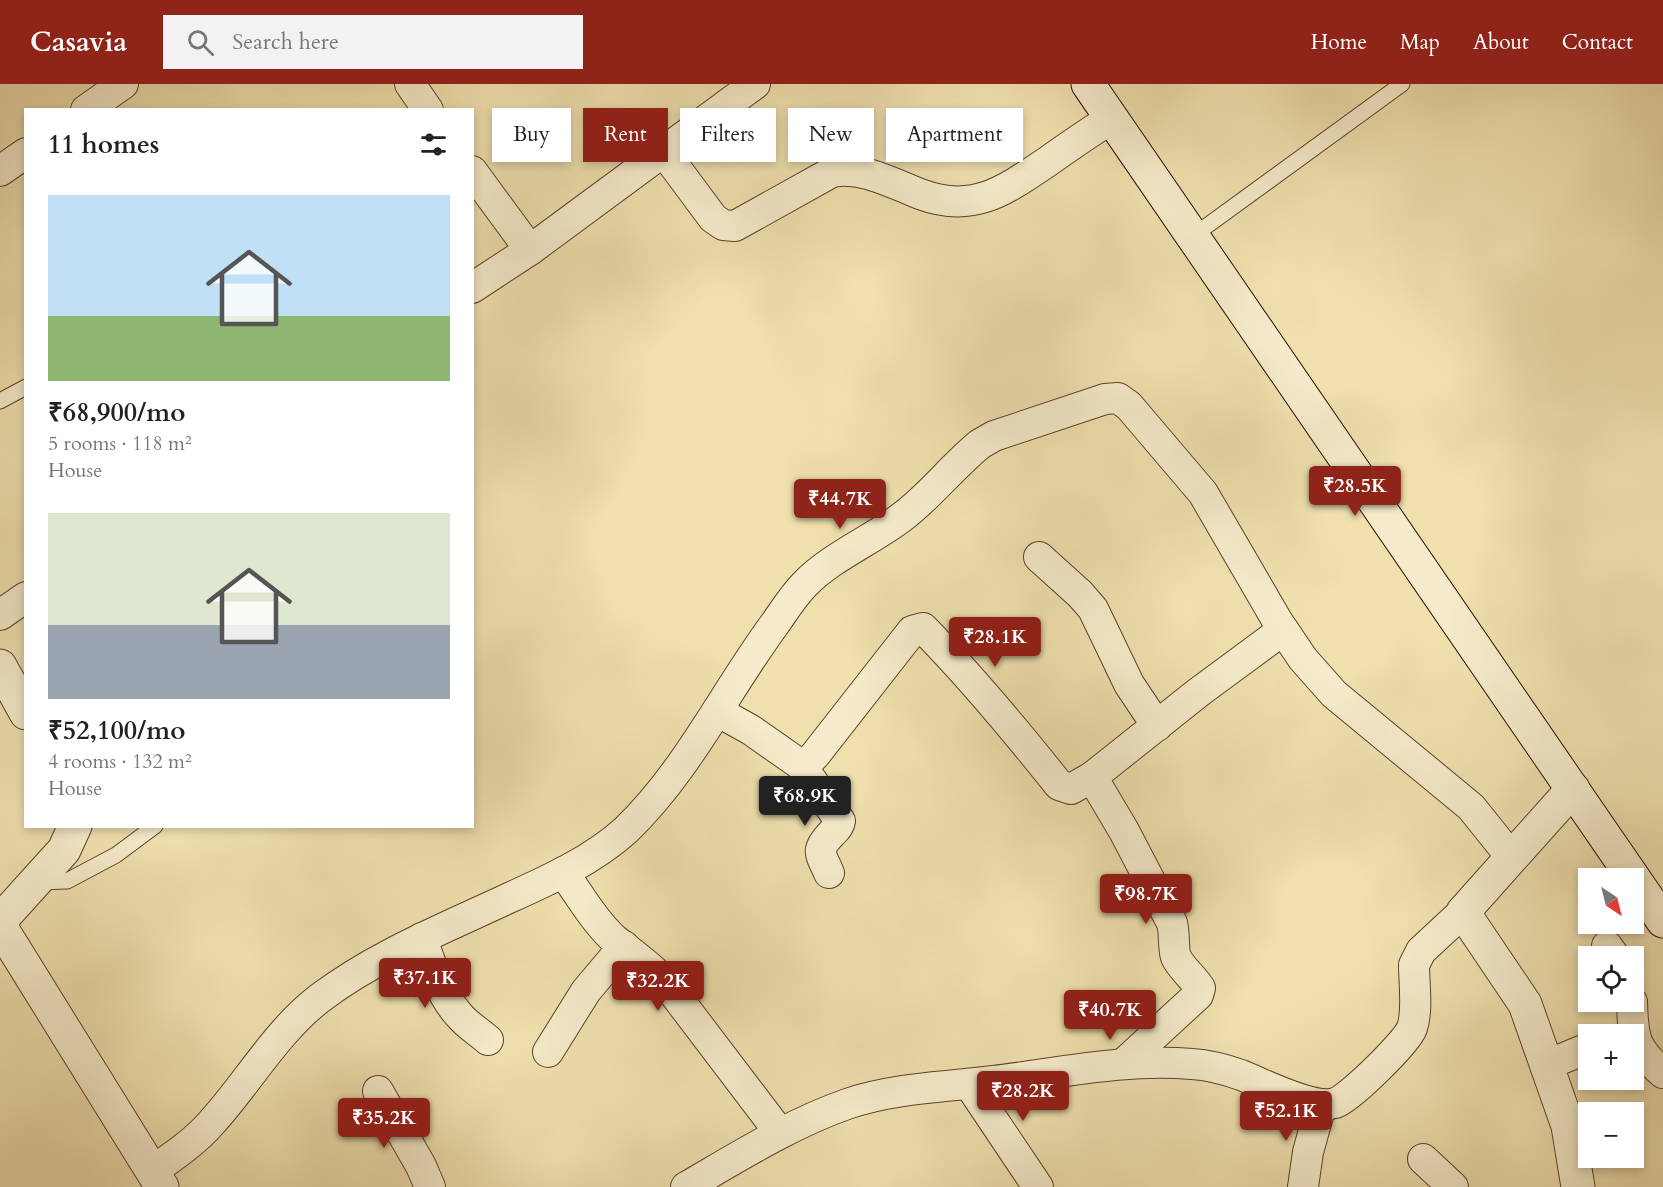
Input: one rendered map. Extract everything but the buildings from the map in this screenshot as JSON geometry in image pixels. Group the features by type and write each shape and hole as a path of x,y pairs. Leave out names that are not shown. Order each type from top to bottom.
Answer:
{"main road":[{"path":"1089,84 1663,921"},
{"path":"0,666 24,708"},
{"path":"1573,789 1463,912 1525,1004 1568,1126 1578,1187"},
{"path":"0,921 64,850 74,828"},
{"path":"0,926 157,1179"}],"street":[{"path":"90,102 123,84"},
{"path":"410,84 427,108"},
{"path":"668,149 756,84"},
{"path":"668,157 713,218 723,225 735,226 832,172 845,170 862,172 934,199 954,202 982,200 1006,190 1112,117"},
{"path":"0,171 24,154"},
{"path":"474,287 530,250 650,162"},
{"path":"474,174 530,250"},
{"path":"157,1179 213,1122 282,1035 319,999 368,966 563,872 624,832 661,793 682,766 748,660 805,584 905,515 980,444 994,436 1105,399 1118,398 1129,406 1203,493 1303,660 1334,694 1471,807 1512,858"},
{"path":"1039,557 1093,609 1129,684 1157,726"},
{"path":"0,615 24,598"},
{"path":"801,765 815,755 912,631 920,628 923,628 962,667 1059,785 1071,789 1092,777 1283,630"},
{"path":"717,711 752,730 801,765 840,821 820,850 829,873"},
{"path":"1092,777 1124,831 1172,923 1176,958 1200,988 1198,995 1123,1064"},
{"path":"563,872 603,926 666,982 780,1133"},
{"path":"686,1187 780,1133 848,1104 886,1094 1123,1064 1193,1064 1238,1074 1309,1102 1322,1105 1335,1103 1349,1096 1406,1038 1414,1021 1416,958 1463,912"},
{"path":"422,938 434,974 445,995 459,1015 488,1041"},
{"path":"548,1052 586,991 624,946"},
{"path":"1626,1021 1647,1059 1663,1073"},
{"path":"1547,1065 1578,1052"},
{"path":"969,1084 1038,1187"},
{"path":"378,1091 421,1166 430,1187"},
{"path":"1304,1187 1308,1152 1322,1105"},
{"path":"1423,1159 1453,1187"}],"lane":[{"path":"1193,236 1402,84"},
{"path":"0,401 24,388"},
{"path":"35,883 67,881 116,855 152,828"}]}
